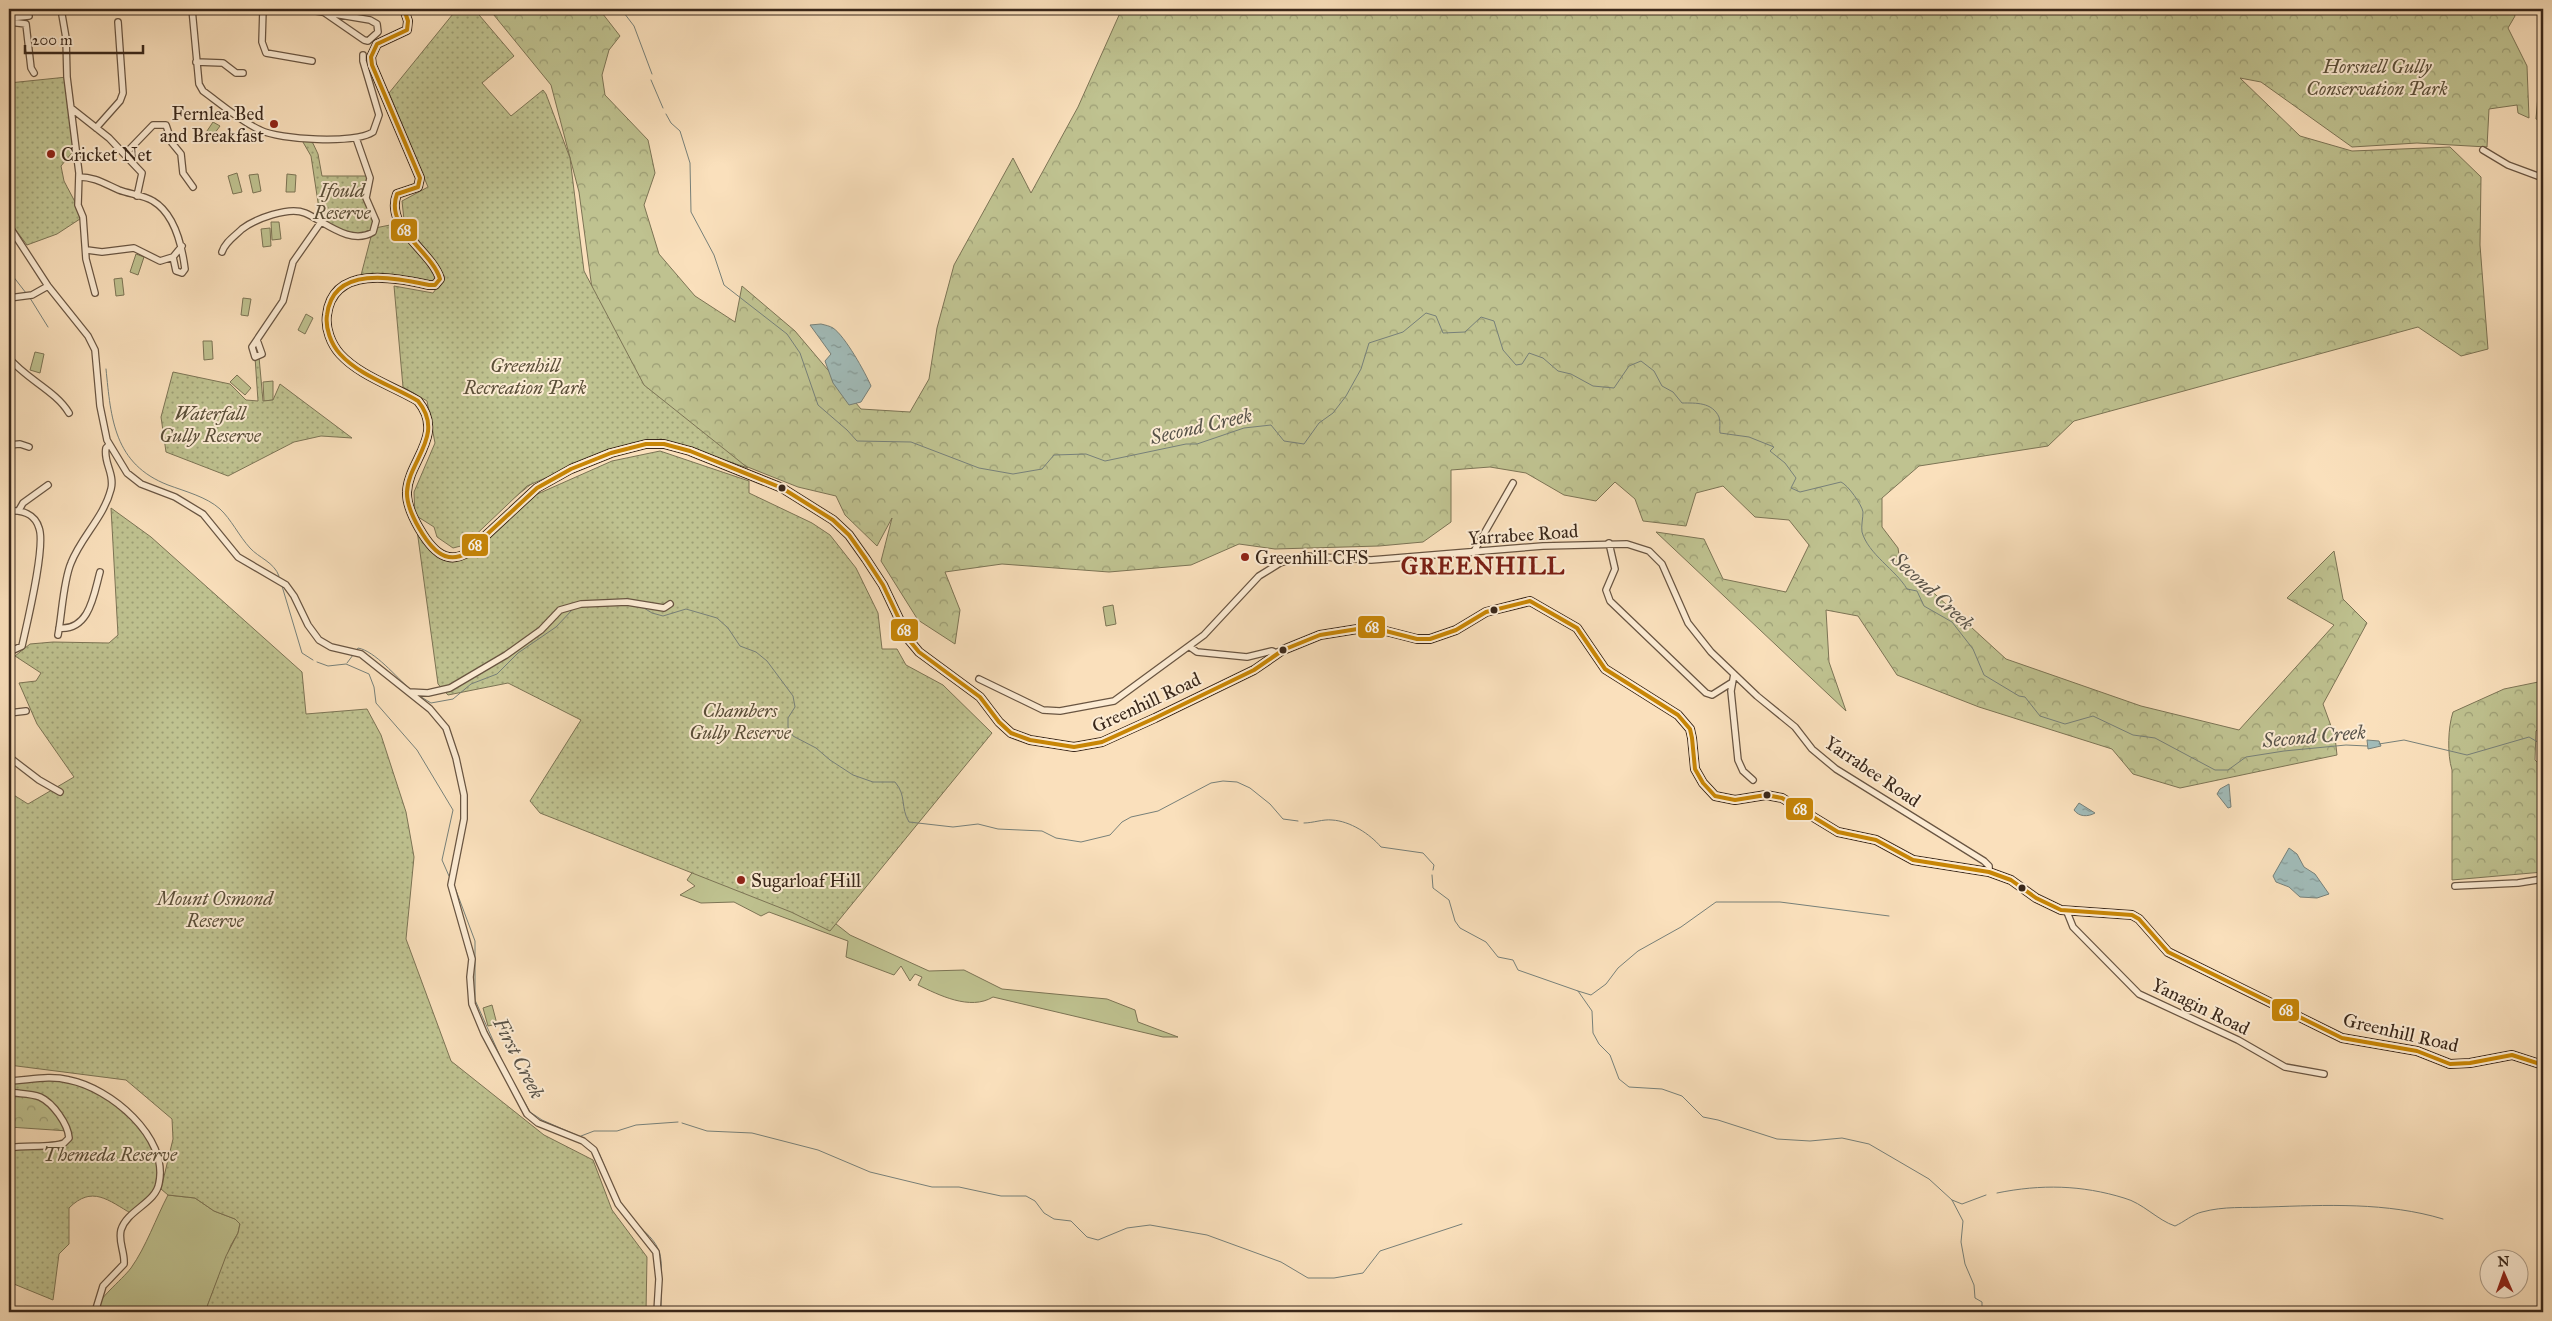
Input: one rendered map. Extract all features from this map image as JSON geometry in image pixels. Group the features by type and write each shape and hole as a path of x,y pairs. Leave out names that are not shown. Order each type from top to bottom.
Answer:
{"main road":[{"name":"Greenhill Road","path":"404,9 408,21 407,30 377,44 371,56 372,66 420,178 418,186 397,194 394,204 397,217 440,279 435,285 388,278 369,278 352,281 337,291 329,306 326,318 334,346 344,358 365,372 418,401 423,408 428,437 408,484 407,498 420,528 440,553 451,558 460,557 467,553 537,488 571,469 619,451 646,444 664,444 690,451 772,483 815,507 833,520 849,534 866,558 883,585 914,646 980,697 999,722 1018,737 1074,747 1102,742 1254,670 1277,653 1329,632 1376,627 1417,639 1430,639 1456,630 1486,612 1530,600 1577,628 1605,669 1678,715 1690,729 1695,769 1703,783 1715,796 1735,800 1766,795 1782,798 1838,832 1876,840 1914,860 1989,872 2010,880 2052,907 2067,912 2122,912 2132,915 2139,919 2168,952 2342,1038 2417,1051 2450,1064 2470,1063 2512,1055 2543,1065"}],"street":[{"path":"60,9 66,38 67,76 79,177 78,206 83,217 87,250 86,259 95,292"},
{"path":"192,9 196,62 199,84 203,91 260,130 282,137 356,138 373,132 378,120 378,109 363,62 363,55"},
{"path":"263,9 264,50 269,55 312,61"},
{"path":"304,9 322,11 370,20 377,24 378,32 368,41 364,40 322,11"},
{"path":"9,18 29,16"},
{"path":"9,22 26,24 31,68 34,73"},
{"path":"96,128 120,101 123,92 118,22"},
{"path":"196,62 223,63 236,72 243,73"},
{"path":"71,108 125,154 142,172 136,196"},
{"path":"125,154 153,125 166,125 172,142 181,154 183,173 193,187"},
{"path":"222,252 227,243 247,226 260,218 278,213 302,211 349,235 364,236 374,230 375,217 366,198 370,178 356,138"},
{"path":"2482,150 2508,165 2543,178"},
{"path":"79,177 94,178 136,196 153,200 169,217 182,246 185,269 182,273 176,271 173,257"},
{"path":"258,340 283,301 293,262 321,222"},
{"path":"9,226 48,286 88,336 95,350 99,373 100,406 109,445 122,466 135,480 175,497 203,514 238,557 286,585 294,596 308,625 319,640 331,647 356,651 430,709 446,728 460,773 464,819 451,885 468,939 472,959 471,996 484,1033 527,1114 538,1123 582,1141 594,1150 618,1204 654,1246 658,1260 658,1312"},
{"path":"87,250 102,252 130,248 141,251 156,260 164,260 173,257 182,246"},
{"path":"9,298 32,295 48,286"},
{"path":"9,358 29,378 62,402 69,413"},
{"path":"9,445 20,444 29,446"},
{"path":"58,635 70,564 102,511 111,488 112,476 105,455 106,448 109,445"},
{"path":"1473,553 1513,483"},
{"path":"19,510 22,503 48,485"},
{"path":"9,511 19,510 34,517 40,529 39,560 22,646 10,652"},
{"path":"1609,543 1615,569 1606,590 1610,601 1706,693 1712,695 1731,683"},
{"name":"Yarrabee Road","path":"979,679 1043,710 1060,711 1114,700 1190,647 1212,627 1259,576 1292,559 1305,556 1371,560 1434,553 1473,553 1543,546 1609,543 1638,546 1658,559 1670,578 1683,613 1692,630 1757,696 1795,727 1812,749 1836,769 1984,861 1989,872"},
{"path":"59,628 74,626 88,612 100,572"},
{"path":"96,586 102,588"},
{"path":"408,692 428,693 450,688 506,655 540,630 560,610 581,604 627,602 664,608 670,604"},
{"path":"1190,647 1197,652 1248,657 1272,651 1277,653"},
{"path":"1734,674 1731,683 1738,760 1743,771 1753,780"},
{"path":"9,713 26,711"},
{"path":"9,757 38,780 60,792"},
{"path":"2456,886 2518,883 2543,879"},
{"name":"Yanagin Road","path":"2067,912 2073,928 2140,994 2238,1040 2285,1066 2324,1074"},
{"path":"9,1081 52,1077 86,1084 102,1092 141,1126 151,1139 160,1174 160,1184 155,1193 132,1214 122,1227 120,1237 124,1264 103,1286 95,1312"},
{"path":"9,1092 33,1096 46,1101 67,1127 69,1138 64,1144 27,1144 9,1148"}],"green space":[{"name":"Greenhill Recreation Park","path":"457,9 474,9 514,56 482,83 511,116 543,90 546,94 570,158 584,271 644,385 748,468 661,439 610,450 527,486 465,545 453,548 437,537 434,527 415,515 414,492 435,443 427,401 403,387 394,286 433,293 445,277 404,220 402,201 428,187 389,93"},
{"name":"Horsnell Gully Conservation Park","path":"489,9 599,9 620,36 609,50 602,75 605,95 648,140 655,173 644,205 659,254 695,296 735,322 742,286 795,331 861,409 910,412 929,379 937,328 954,265 1013,158 1031,193 1078,107 1120,13 1125,9 2513,9 2515,16 2508,28 2527,66 2529,118 2518,113 2517,105 2489,109 2487,147 2417,143 2352,147 2261,82 2240,78 2300,136 2352,151 2450,147 2481,177 2480,245 2488,349 2461,356 2418,327 2074,421 2048,446 1919,466 1882,498 1882,527 1898,548 1901,569 1925,585 2006,659 2141,706 2239,730 2334,625 2287,598 2334,551 2343,599 2367,623 2323,704 2335,737 2337,755 2180,788 2133,774 2112,749 1979,707 1897,675 1858,616 1826,610 1829,662 1846,711 1656,532 1704,539 1723,579 1786,592 1809,545 1789,520 1755,517 1723,486 1696,493 1686,526 1643,521 1635,499 1615,482 1596,501 1564,495 1526,473 1490,467 1451,470 1451,522 1423,542 1379,546 1275,549 1239,544 1191,565 1109,572 1002,564 945,572 960,610 955,644 918,620 881,561 892,518 877,546 845,515 836,496 798,487 667,435 555,465 459,542 602,363 579,192 551,85"},
{"path":"2543,23 2543,47 2538,43 2539,27"},
{"path":"2543,69 2543,122 2536,119 2540,71"},
{"path":"67,77 76,148 61,166 64,181 83,217 57,234 27,245 9,221 9,83"},
{"path":"213,122 220,126 209,141 203,137"},
{"name":"Ifould Reserve","path":"300,137 310,137 318,154 322,176 370,176 366,198 375,217 375,228 400,223 436,271 439,282 360,279 372,233 354,235 321,222 311,156"},
{"path":"237,173 242,192 233,194 228,176"},
{"path":"258,174 261,191 253,193 249,175"},
{"path":"287,174 296,175 295,192 286,192"},
{"path":"271,222 279,222 281,239 272,240"},
{"path":"270,228 271,246 263,247 261,229"},
{"path":"136,254 144,257 138,275 130,272"},
{"path":"122,278 124,295 116,296 114,279"},
{"path":"243,298 251,299 248,316 241,315"},
{"path":"306,314 313,318 305,334 298,330"},
{"path":"203,341 212,341 213,359 204,360"},
{"path":"35,352 44,354 40,373 30,370"},
{"name":"Waterfall Gully Reserve","path":"255,357 259,357 263,401 273,400 280,384 352,438 321,436 294,442 228,476 166,452 161,417 173,372 230,384 246,400 258,401"},
{"path":"237,375 251,388 245,395 230,382"},
{"path":"273,381 273,400 264,401 263,382"},
{"name":"Chambers Gully Reserve","path":"660,451 749,481 749,493 812,523 830,535 856,568 878,613 882,649 897,649 906,665 943,685 992,733 830,931 791,912 540,813 530,801 581,720 508,683 448,695 438,684 417,530 436,555 450,562 471,556 533,496 612,461"},
{"name":"Mount Osmond Reserve","path":"111,508 151,537 302,672 306,714 367,709 381,735 406,812 414,857 406,939 451,1061 544,1135 593,1160 612,1210 647,1257 646,1312 205,1312 240,1224 235,1219 214,1211 195,1198 168,1195 161,1189 173,1139 172,1119 126,1080 9,1065 9,792 28,804 74,777 37,724 19,683 36,681 41,673 15,656 30,644 53,642 109,643 118,635"},
{"path":"1113,605 1116,624 1106,626 1103,607"},
{"path":"2543,681 2543,725 2536,731 2535,760 2543,768 2543,872 2452,880 2452,770 2449,756 2449,741 2453,712 2504,689"},
{"path":"709,848 812,905 850,935 929,971 964,970 1002,989 1107,999 1135,1010 1138,1022 1178,1037 1163,1037 993,997 975,1002 955,1000 918,985 922,977 915,974 910,981 901,966 894,975 846,957 848,941 769,912 761,916 734,902 701,903 680,895 695,886 687,880"},
{"path":"492,1005 497,1024 488,1026 483,1008"},
{"path":"38,1077 68,1131 9,1127 9,1081"},
{"name":"Themeda Reserve","path":"52,1077 102,1092 141,1126 157,1158 158,1189 132,1214 108,1200 93,1196 77,1201 69,1208 69,1244 59,1254 53,1300 9,1282 9,1148 58,1145 68,1139 67,1127 46,1101 9,1092 9,1081"},
{"path":"168,1195 195,1198 214,1211 235,1219 240,1223 238,1233 231,1245 205,1312 95,1312 100,1301 127,1273 136,1260"}],"water":[{"path":"821,324 832,327 838,332 849,346 864,372 871,386 861,402 849,405 833,383 825,361 831,354 810,325"},
{"path":"2367,740 2379,741 2381,746 2368,749"},
{"path":"2229,784 2231,807 2228,808 2217,794 2220,789"},
{"path":"2079,803 2095,813 2087,816 2078,814 2074,810"},
{"path":"2289,848 2297,854 2304,867 2315,874 2329,894 2317,898 2300,897 2289,887 2276,882 2273,876"}],"waterway":[{"name":"Second Creek","path":"621,9 634,26 652,74"},
{"name":"Second Creek","path":"651,80 663,108"},
{"name":"Second Creek","path":"666,114 671,123 680,131 690,163 691,212 714,255 724,285 787,334 800,353 818,405 857,441 911,442 979,468 1013,474 1042,469 1054,455 1086,454 1105,461 1186,444 1197,444 1244,428 1271,425 1284,441 1304,444 1319,423 1333,413 1346,396 1361,369 1369,343 1403,332 1426,313 1436,316 1443,333 1465,332 1481,317 1494,321 1503,350 1516,365 1522,364 1529,353 1543,358 1558,371 1571,374 1593,386 1614,388 1629,366 1641,361 1654,371 1662,386 1673,392 1682,403 1703,404 1712,408 1719,417 1720,433 1749,437 1774,447 1770,451 1785,463 1796,478 1791,488 1800,492 1841,482 1844,484 1862,509 1862,532 1870,548 1907,589 1917,591 1924,606 1952,622 1973,649 1984,675 2019,696 2025,697 2040,716 2065,724 2093,716 2133,735 2155,738 2215,770 2228,770 2246,757 2346,745 2367,746"},
{"name":"First Creek","path":"9,271 26,293"},
{"name":"First Creek","path":"30,298 48,327"},
{"name":"First Creek","path":"106,369 114,422 126,452 136,465 150,476 215,505 228,518 250,548 274,567 279,576"},
{"name":"First Creek","path":"282,586 302,653 313,660"},
{"path":"589,606 628,605 644,608 652,613 663,616 686,609 717,618 728,628 740,646 756,652 767,661 793,696 795,707 788,718 788,727 793,736 816,748 853,775 873,782 895,782 901,792 906,817 909,822 953,827 978,824 998,829 1042,831 1056,838 1081,842 1110,835 1122,822 1131,817 1158,811 1211,783 1223,781 1237,782 1250,788 1270,804 1283,819 1298,821"},
{"path":"418,695 431,703 453,699 471,684 497,674 518,653 556,627 573,609"},
{"path":"356,651 358,648 371,654 410,689"},
{"path":"347,663 353,655"},
{"name":"First Creek","path":"317,662 328,666 346,664 369,674 374,687 376,703 417,750 453,810 442,860 449,876"},
{"name":"Second Creek","path":"2379,744 2404,740 2467,755 2529,737 2543,745"},
{"path":"1304,823 1329,820 1346,823 1371,837 1381,847 1423,853 1434,865 1433,870"},
{"path":"1432,875 1433,888 1449,900 1455,921 1460,928 1486,942 1498,957 1513,960 1518,970 1578,991 1592,1011 1593,1033 1599,1044 1610,1055 1619,1079 1629,1087 1662,1089 1682,1096 1703,1117 1777,1139 1810,1141 1842,1138 1869,1144 1929,1179 1952,1200 1963,1221 1961,1242 1965,1264 1974,1285 1975,1298 1982,1302 1982,1312"},
{"name":"First Creek","path":"454,885 475,941 475,1000 504,1065 530,1112 542,1120 581,1137"},
{"path":"1578,991 1591,995 1606,984 1618,968 1638,951 1681,927 1716,902 1780,902 1889,916"},
{"path":"581,1136 594,1131 617,1131 636,1125 678,1122"},
{"path":"682,1123 707,1131 752,1133 818,1150 870,1172 932,1187 959,1187 1001,1196 1026,1196 1035,1201 1044,1213 1054,1219 1071,1221 1087,1237 1098,1240 1127,1228 1150,1225 1207,1235 1281,1262 1308,1278 1334,1278 1363,1273 1380,1251 1462,1224"},
{"name":"First Creek","path":"599,1153 613,1186"},
{"path":"1997,1193 2045,1187 2093,1190 2131,1200 2175,1226 2199,1213 2234,1208 2378,1207 2443,1219"},
{"path":"1952,1200 1962,1204 1986,1195"},
{"name":"First Creek","path":"638,1225 654,1242 660,1253 661,1277"},
{"name":"First Creek","path":"661,1293 661,1312"}],"transit line":[{"name":"68","path":"404,9 408,21 407,30 377,44 371,57 372,65 420,178 418,187 397,194 395,206 397,218 428,259 440,279 435,285 384,278 368,278 353,281 341,288 332,299 327,315 327,325 329,336 334,346 348,362 367,375 418,401 426,413 427,437 409,481 408,500 414,519 425,538 438,552 445,556 456,557 467,553 537,488 571,469 611,453 646,444 664,444 690,451 782,488 833,520 849,535 883,585 909,640 919,652 980,697 999,722 1011,733 1030,740 1074,747 1102,742 1155,718 1254,670 1283,650 1320,635 1370,627 1417,639 1430,639 1456,630 1486,612 1530,601 1577,628 1605,669 1678,715 1690,729 1695,769 1703,783 1715,796 1735,800 1766,795 1782,798 1838,832 1876,840 1913,860 1989,872 2011,880 2036,898 2061,910 2132,915 2139,919 2168,952 2342,1038 2417,1051 2450,1064 2470,1063 2512,1055 2543,1065"}],"place":[{"name":"Fernlea Bed and Breakfast","path":"274,124"},
{"name":"Cricket Net","path":"51,154"},
{"name":"Greenhill CFS","path":"1245,557"},
{"name":"Sugarloaf Hill","path":"741,880"}],"district":[{"name":"GREENHILL","path":"1483,566"}]}
